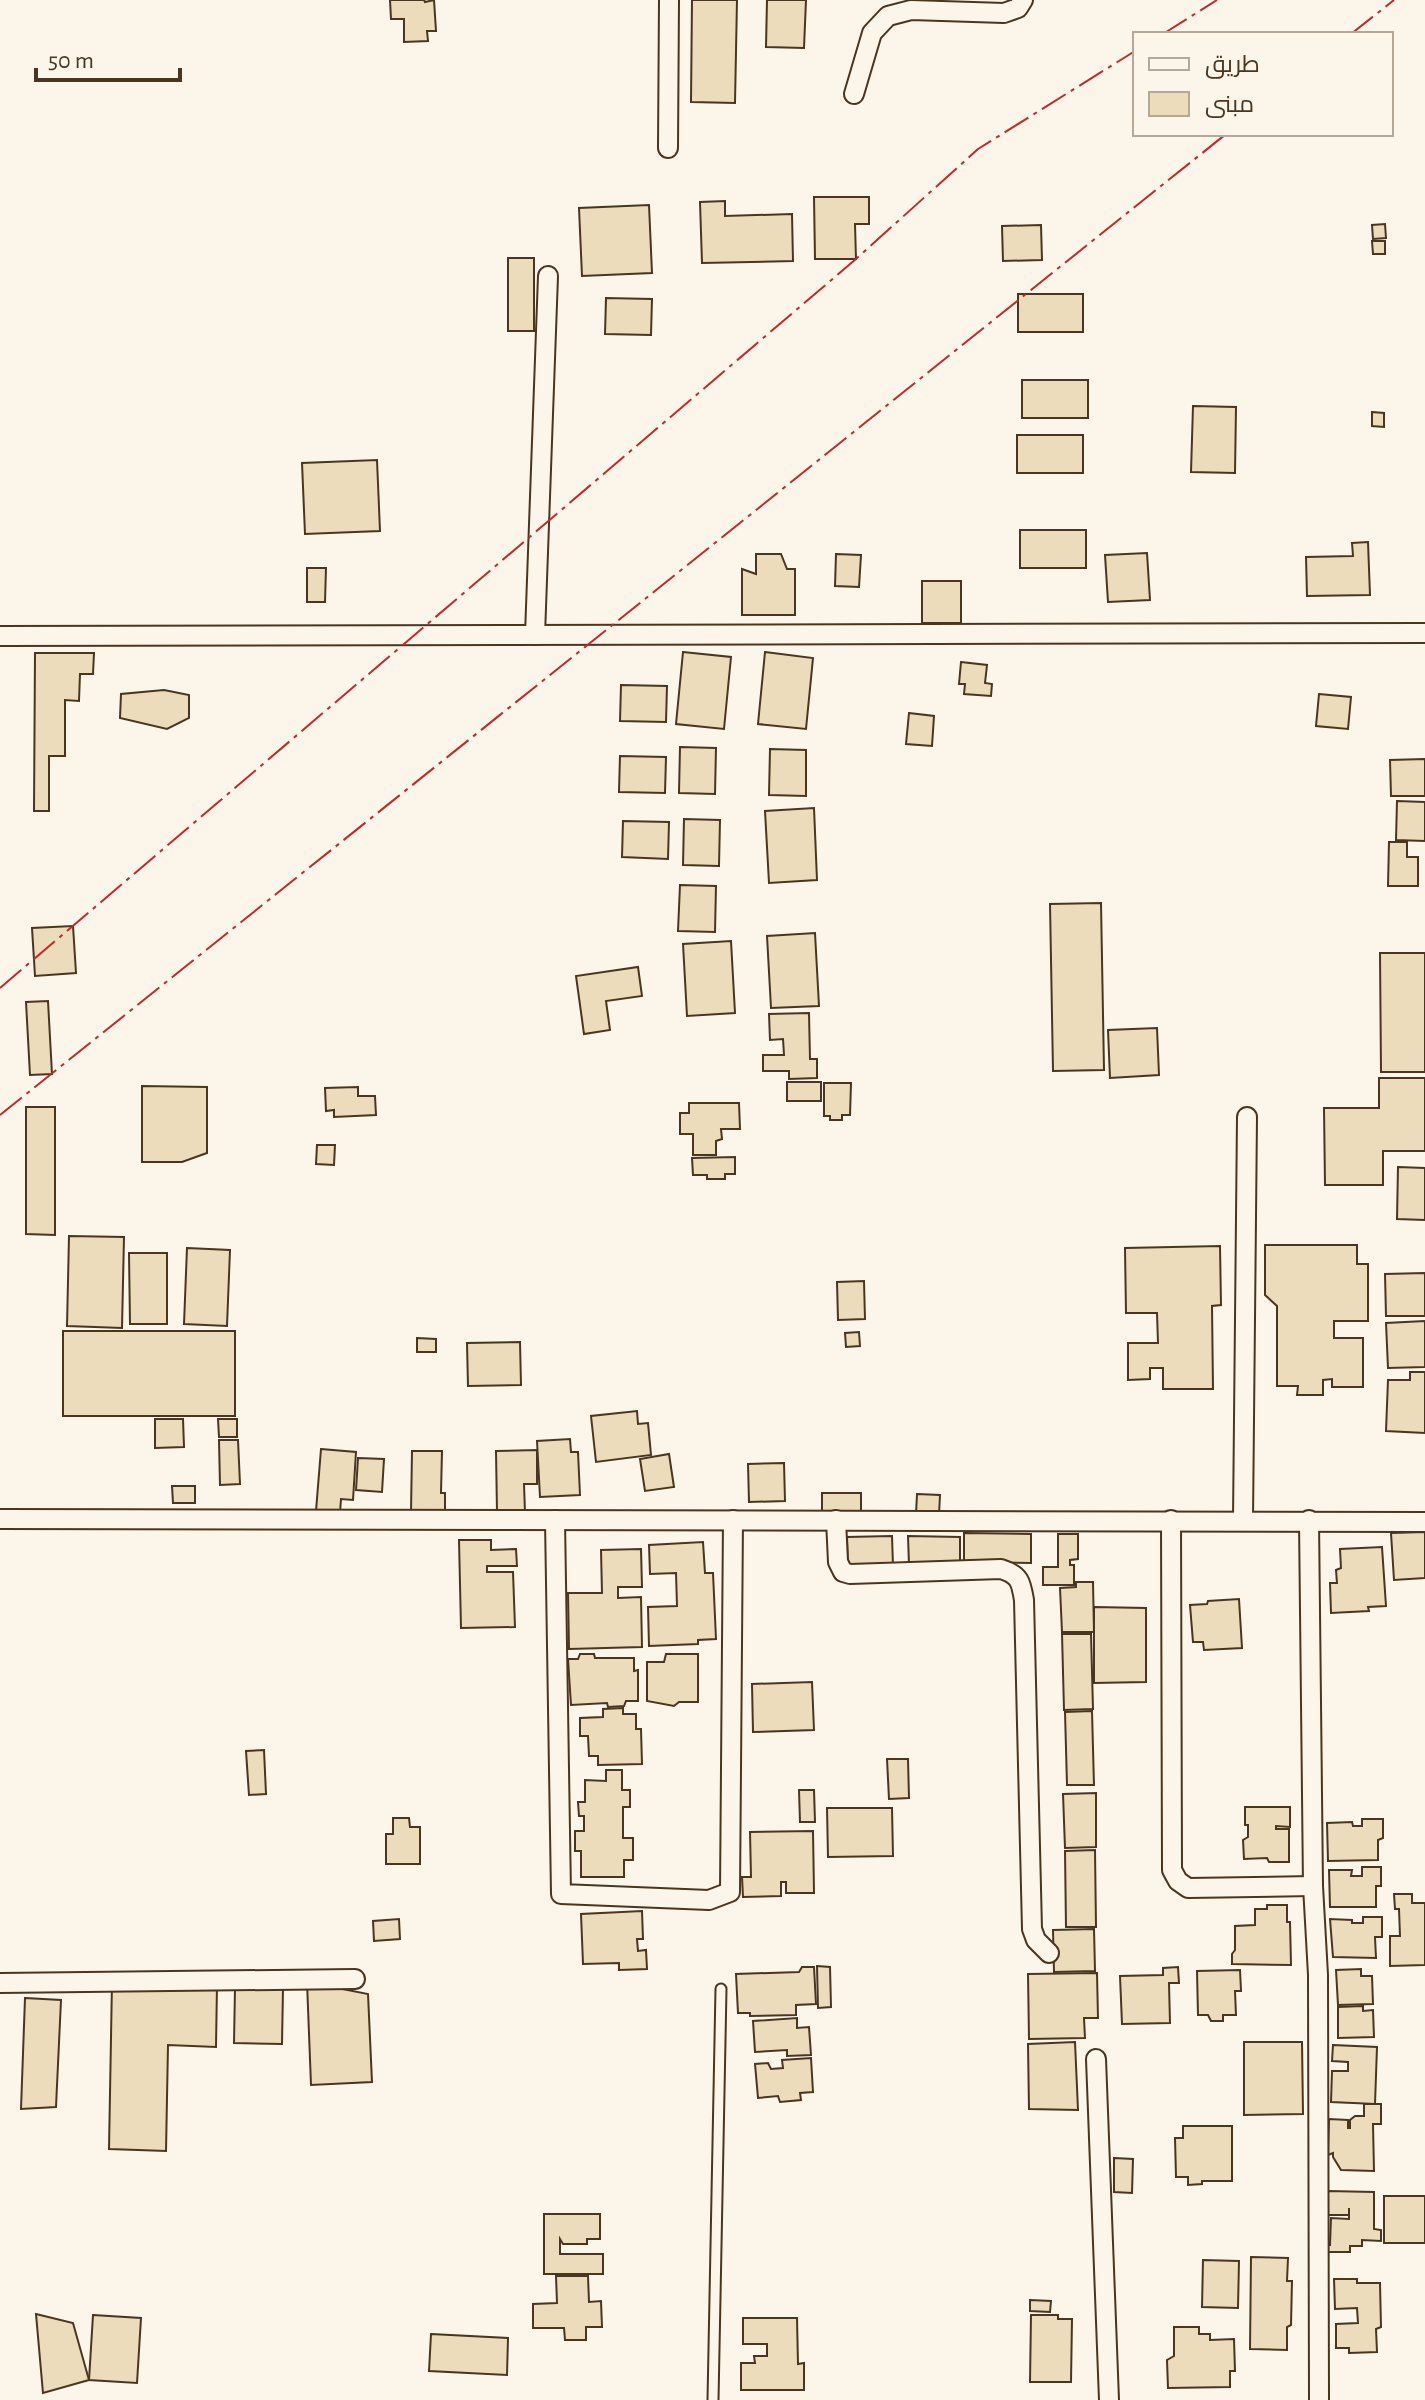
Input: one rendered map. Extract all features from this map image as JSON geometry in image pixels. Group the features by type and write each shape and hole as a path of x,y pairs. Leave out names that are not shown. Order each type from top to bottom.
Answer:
{"street":[{"path":"668,148 669,0"},
{"path":"854,94 872,33 888,16 911,10 1004,13 1018,8 1023,0"},
{"path":"535,635 548,276"},
{"path":"0,636 1425,633"},
{"path":"1243,1520 1247,1117"},
{"path":"0,1519 1425,1522"},
{"path":"555,1520 561,1894 709,1900 730,1892 733,1520"},
{"path":"836,1520 838,1562 843,1572 1001,1569 1019,1580 1024,1600 1032,1929 1036,1940 1049,1953"},
{"path":"1171,1520 1172,1870 1178,1881 1188,1888 1313,1886"},
{"path":"1309,1520 1313,1886 1318,1975 1319,2400"},
{"path":"0,1983 355,1979"},
{"path":"1096,2059 1109,2400"}],"lane":[{"path":"713,2400 721,1989"}],"building":[{"path":"390,0 434,0 436,31 427,31 428,41 404,42 404,19 391,19"},
{"path":"692,0 737,0 735,103 691,102"},
{"path":"767,0 806,0 804,48 766,47"},
{"path":"814,197 869,197 869,224 855,224 856,259 815,259"},
{"path":"725,201 725,216 792,214 793,261 702,263 700,202"},
{"path":"649,205 652,273 582,276 579,208"},
{"path":"1385,224 1386,238 1373,239 1372,225"},
{"path":"1041,225 1042,260 1003,261 1002,226"},
{"path":"1372,241 1385,241 1385,254 1373,254"},
{"path":"508,258 534,258 534,331 508,331"},
{"path":"1018,294 1083,294 1083,332 1018,332"},
{"path":"606,298 652,299 651,335 605,334"},
{"path":"1022,380 1088,380 1088,418 1022,418"},
{"path":"1193,406 1236,407 1235,473 1191,472"},
{"path":"1372,412 1384,413 1384,427 1372,426"},
{"path":"1017,435 1083,435 1083,473 1017,473"},
{"path":"377,460 380,531 305,534 302,463"},
{"path":"1020,530 1086,530 1086,568 1020,568"},
{"path":"1368,542 1370,595 1307,596 1306,557 1353,556 1352,543"},
{"path":"1147,553 1150,600 1108,602 1105,555"},
{"path":"756,554 781,554 787,569 795,569 795,615 742,615 742,569 756,574"},
{"path":"836,554 861,555 859,587 835,586"},
{"path":"307,568 326,568 325,602 307,602"},
{"path":"922,581 961,581 961,623 922,623"},
{"path":"683,652 731,657 724,729 676,724"},
{"path":"765,652 813,658 806,729 758,724"},
{"path":"35,653 94,653 93,674 80,674 79,701 65,700 65,756 49,756 49,811 34,811"},
{"path":"961,662 987,665 985,683 992,684 991,696 964,694 965,684 959,684"},
{"path":"621,685 667,686 666,722 620,721"},
{"path":"164,690 189,695 189,718 167,729 120,718 121,694"},
{"path":"1319,694 1351,697 1348,729 1316,726"},
{"path":"909,713 934,716 932,746 906,744"},
{"path":"680,747 716,748 715,794 679,793"},
{"path":"770,749 806,750 806,796 769,795"},
{"path":"620,756 666,757 665,793 619,792"},
{"path":"1425,759 1425,796 1391,796 1390,760"},
{"path":"1397,801 1425,802 1425,841 1396,840"},
{"path":"814,808 817,880 769,883 765,811"},
{"path":"684,819 720,820 719,866 683,865"},
{"path":"623,821 669,822 668,859 622,857"},
{"path":"1389,842 1407,842 1407,857 1418,857 1418,886 1388,886"},
{"path":"680,885 716,886 715,932 678,931"},
{"path":"1101,903 1104,1070 1053,1071 1050,904"},
{"path":"73,926 76,973 35,976 32,928"},
{"path":"815,933 819,1006 771,1008 767,936"},
{"path":"731,941 735,1013 687,1016 683,944"},
{"path":"1380,953 1425,953 1425,1072 1381,1072"},
{"path":"638,967 642,996 606,1001 610,1030 584,1034 576,976"},
{"path":"48,1001 52,1074 30,1075 26,1002"},
{"path":"809,1013 810,1059 817,1059 817,1078 789,1079 789,1071 763,1071 763,1055 784,1055 783,1039 770,1040 769,1014"},
{"path":"1157,1028 1159,1075 1110,1078 1108,1030"},
{"path":"1379,1078 1425,1078 1425,1151 1383,1151 1383,1185 1325,1185 1324,1108 1379,1108"},
{"path":"787,1082 821,1082 821,1101 787,1101"},
{"path":"824,1083 851,1083 850,1115 842,1115 842,1120 830,1120 830,1116 824,1116"},
{"path":"142,1086 207,1087 207,1153 182,1162 142,1162"},
{"path":"358,1087 358,1096 375,1096 376,1115 334,1117 334,1110 326,1111 325,1088"},
{"path":"689,1103 739,1103 740,1129 721,1129 722,1139 716,1141 716,1155 693,1155 693,1134 680,1134 680,1113 689,1113"},
{"path":"26,1107 55,1107 55,1235 26,1234"},
{"path":"317,1145 335,1145 334,1165 316,1164"},
{"path":"735,1157 735,1174 725,1174 725,1179 693,1175 692,1158"},
{"path":"1398,1167 1425,1168 1425,1220 1397,1219"},
{"path":"69,1236 124,1237 122,1328 67,1326"},
{"path":"1265,1245 1357,1245 1357,1264 1368,1264 1368,1321 1334,1321 1334,1338 1363,1338 1363,1387 1332,1387 1332,1379 1323,1380 1323,1395 1297,1395 1298,1386 1277,1386 1277,1306 1265,1295"},
{"path":"1220,1246 1221,1305 1212,1306 1213,1389 1163,1389 1163,1368 1150,1368 1150,1379 1128,1380 1128,1343 1158,1343 1157,1313 1126,1313 1125,1248"},
{"path":"187,1248 230,1250 227,1326 184,1324"},
{"path":"129,1253 167,1253 167,1324 130,1324"},
{"path":"1425,1273 1425,1316 1386,1316 1385,1274"},
{"path":"864,1281 865,1319 838,1320 837,1282"},
{"path":"1425,1321 1425,1367 1388,1368 1386,1323"},
{"path":"63,1331 235,1331 235,1416 63,1416"},
{"path":"859,1332 860,1346 846,1347 845,1333"},
{"path":"417,1338 436,1339 436,1352 417,1352"},
{"path":"520,1342 521,1385 468,1386 467,1343"},
{"path":"1410,1372 1425,1372 1425,1433 1386,1431 1388,1380 1410,1380"},
{"path":"637,1411 638,1424 648,1423 651,1455 596,1462 591,1416"},
{"path":"155,1419 183,1419 184,1447 155,1448"},
{"path":"218,1419 237,1419 237,1437 219,1437"},
{"path":"570,1439 571,1452 578,1452 580,1495 540,1497 537,1441"},
{"path":"219,1440 238,1440 240,1484 220,1485"},
{"path":"321,1449 356,1452 353,1500 341,1499 340,1513 316,1511"},
{"path":"537,1450 537,1484 524,1484 525,1512 497,1512 496,1451"},
{"path":"412,1451 442,1451 441,1493 445,1493 445,1513 411,1512"},
{"path":"669,1454 674,1487 645,1491 640,1459"},
{"path":"358,1458 384,1459 382,1492 356,1490"},
{"path":"784,1463 785,1501 749,1502 748,1464"},
{"path":"172,1486 195,1486 195,1503 173,1503"},
{"path":"822,1493 861,1493 861,1514 822,1515"},
{"path":"917,1494 940,1495 939,1515 916,1514"},
{"path":"1425,1532 1425,1578 1394,1580 1391,1533"},
{"path":"964,1533 1031,1534 1031,1563 964,1562"},
{"path":"1058,1534 1078,1534 1078,1559 1070,1560 1070,1565 1074,1565 1074,1585 1043,1585 1043,1567 1058,1567"},
{"path":"892,1536 893,1566 848,1567 847,1537"},
{"path":"908,1536 960,1537 960,1565 909,1565"},
{"path":"459,1540 491,1540 491,1550 516,1549 517,1566 487,1566 487,1572 513,1572 515,1627 461,1628"},
{"path":"703,1542 705,1573 713,1573 716,1639 698,1640 698,1644 649,1646 648,1607 677,1606 676,1573 650,1574 649,1545"},
{"path":"1382,1547 1386,1606 1368,1607 1369,1611 1331,1613 1330,1583 1337,1583 1336,1570 1341,1568 1340,1549"},
{"path":"641,1549 642,1587 618,1587 618,1598 641,1597 642,1647 569,1649 568,1593 602,1593 601,1550"},
{"path":"1076,1582 1093,1582 1094,1632 1062,1632 1060,1588 1076,1587"},
{"path":"1239,1599 1242,1648 1204,1650 1203,1642 1193,1642 1190,1605"},
{"path":"1094,1607 1146,1608 1146,1682 1094,1683"},
{"path":"1062,1634 1091,1634 1093,1709 1064,1710"},
{"path":"580,1654 594,1654 595,1658 634,1658 634,1671 638,1670 638,1701 608,1707 607,1703 571,1705 568,1659 578,1659"},
{"path":"666,1654 698,1654 698,1702 679,1702 674,1706 647,1701 647,1662 664,1662"},
{"path":"812,1682 814,1730 753,1732 752,1684"},
{"path":"623,1708 623,1714 636,1714 636,1729 641,1729 642,1764 598,1765 598,1756 589,1756 588,1736 580,1736 580,1718 603,1717 603,1709"},
{"path":"1092,1711 1094,1785 1067,1785 1065,1712"},
{"path":"264,1750 266,1794 249,1795 246,1751"},
{"path":"887,1759 908,1759 909,1798 889,1799"},
{"path":"606,1770 622,1770 622,1790 630,1790 630,1807 623,1807 623,1838 633,1838 633,1860 624,1860 624,1877 581,1877 581,1851 575,1851 575,1831 584,1831 584,1816 579,1816 578,1802 585,1802 585,1780 606,1781"},
{"path":"799,1790 814,1790 815,1822 800,1822"},
{"path":"1096,1793 1096,1847 1065,1848 1063,1794"},
{"path":"1245,1807 1290,1807 1290,1827 1276,1826 1276,1829 1289,1829 1289,1862 1269,1862 1267,1858 1244,1859 1243,1840 1248,1837"},
{"path":"827,1808 892,1808 893,1856 828,1857"},
{"path":"393,1818 409,1818 410,1827 420,1827 420,1864 386,1864 386,1834 393,1834"},
{"path":"1362,1819 1383,1819 1383,1838 1378,1840 1378,1860 1328,1861 1327,1823 1352,1822 1353,1826 1362,1826"},
{"path":"813,1831 814,1893 786,1893 786,1882 781,1882 781,1896 743,1897 742,1877 751,1877 750,1832"},
{"path":"1095,1850 1096,1927 1066,1927 1065,1851"},
{"path":"1362,1867 1381,1867 1381,1886 1376,1886 1376,1907 1330,1907 1329,1870 1352,1870 1351,1876 1362,1876"},
{"path":"1394,1894 1412,1894 1412,1903 1425,1903 1425,1965 1390,1966 1390,1936 1400,1936 1399,1909 1395,1909"},
{"path":"1267,1905 1287,1905 1291,1965 1232,1964 1235,1926 1255,1925 1255,1909 1267,1909"},
{"path":"642,1911 643,1939 637,1939 638,1951 646,1950 647,1969 619,1970 619,1963 583,1964 581,1914"},
{"path":"1363,1917 1382,1917 1382,1937 1375,1937 1376,1958 1333,1957 1330,1919 1363,1923"},
{"path":"399,1919 400,1939 374,1941 373,1921"},
{"path":"1094,1929 1095,1971 1054,1972 1053,1930"},
{"path":"817,1966 830,1967 831,2007 818,2008"},
{"path":"802,1967 814,1967 816,2004 796,2005 796,2015 750,2016 750,2013 738,2013 736,1974 799,1972"},
{"path":"1178,1967 1179,1983 1169,1983 1170,2023 1122,2024 1120,1976 1163,1975 1163,1968"},
{"path":"1361,1969 1361,1976 1372,1976 1373,2004 1338,2005 1336,1970"},
{"path":"1240,1970 1241,1991 1235,1991 1236,2015 1223,2015 1223,2021 1211,2021 1208,2015 1198,2015 1197,1971"},
{"path":"1097,1973 1098,2018 1084,2018 1085,2038 1029,2039 1028,1974"},
{"path":"112,1982 217,1985 216,2047 168,2045 166,2151 109,2149"},
{"path":"307,1982 368,1994 372,2082 311,2085"},
{"path":"235,1988 283,1989 282,2044 234,2043"},
{"path":"25,1998 61,2000 56,2107 21,2109"},
{"path":"1363,2006 1363,2011 1373,2010 1374,2037 1338,2038 1338,2007"},
{"path":"797,2018 797,2028 809,2027 811,2055 787,2056 787,2050 755,2052 753,2021"},
{"path":"1075,2042 1078,2110 1029,2109 1028,2044"},
{"path":"1244,2042 1302,2042 1303,2114 1244,2115"},
{"path":"1333,2045 1377,2047 1375,2104 1331,2102 1332,2071 1348,2071 1348,2062 1332,2061"},
{"path":"811,2058 813,2092 800,2093 801,2100 780,2102 778,2096 758,2098 755,2064 768,2063 771,2069 783,2068 782,2060"},
{"path":"1364,2104 1381,2104 1381,2124 1373,2124 1374,2171 1341,2170 1333,2153 1328,2155 1329,2119 1348,2120 1350,2128 1350,2120 1355,2116 1364,2116"},
{"path":"1183,2126 1232,2126 1232,2181 1202,2181 1202,2184 1188,2185 1188,2177 1176,2177 1175,2138 1183,2138"},
{"path":"1114,2158 1133,2159 1132,2193 1114,2192"},
{"path":"1328,2191 1374,2192 1374,2229 1381,2230 1381,2241 1362,2240 1362,2246 1350,2246 1350,2252 1326,2252 1326,2245 1330,2245 1331,2218 1349,2219 1349,2215 1328,2215"},
{"path":"1384,2196 1425,2196 1425,2243 1384,2243"},
{"path":"544,2214 600,2214 600,2239 587,2239 587,2244 563,2244 560,2239 560,2254 603,2254 603,2274 544,2274"},
{"path":"1251,2257 1288,2258 1287,2281 1292,2281 1287,2350 1250,2349"},
{"path":"1203,2260 1239,2261 1238,2308 1202,2307"},
{"path":"556,2276 588,2276 589,2302 601,2301 602,2327 586,2327 586,2340 565,2340 564,2328 533,2328 533,2304 557,2303"},
{"path":"1334,2279 1380,2283 1381,2327 1376,2329 1377,2352 1349,2353 1349,2348 1336,2348 1336,2324 1358,2323 1357,2308 1335,2309"},
{"path":"1030,2300 1051,2301 1050,2312 1030,2311"},
{"path":"36,2314 73,2323 89,2380 43,2393"},
{"path":"93,2315 141,2318 137,2383 89,2380"},
{"path":"1031,2315 1058,2315 1058,2319 1072,2319 1071,2382 1030,2382"},
{"path":"743,2318 797,2318 798,2364 804,2363 804,2390 741,2390 741,2363 755,2363 754,2356 767,2356 767,2344 743,2344"},
{"path":"1174,2327 1199,2327 1199,2334 1210,2334 1210,2340 1234,2339 1235,2371 1230,2371 1230,2387 1168,2388 1167,2360 1174,2356"},
{"path":"431,2334 508,2338 507,2375 429,2371"}],"power":[{"path":"1166,32 1217,0"},
{"path":"1354,32 1394,0"},
{"path":"0,988 856,259 978,149 1133,52"},
{"path":"0,1115 1224,136"}]}
